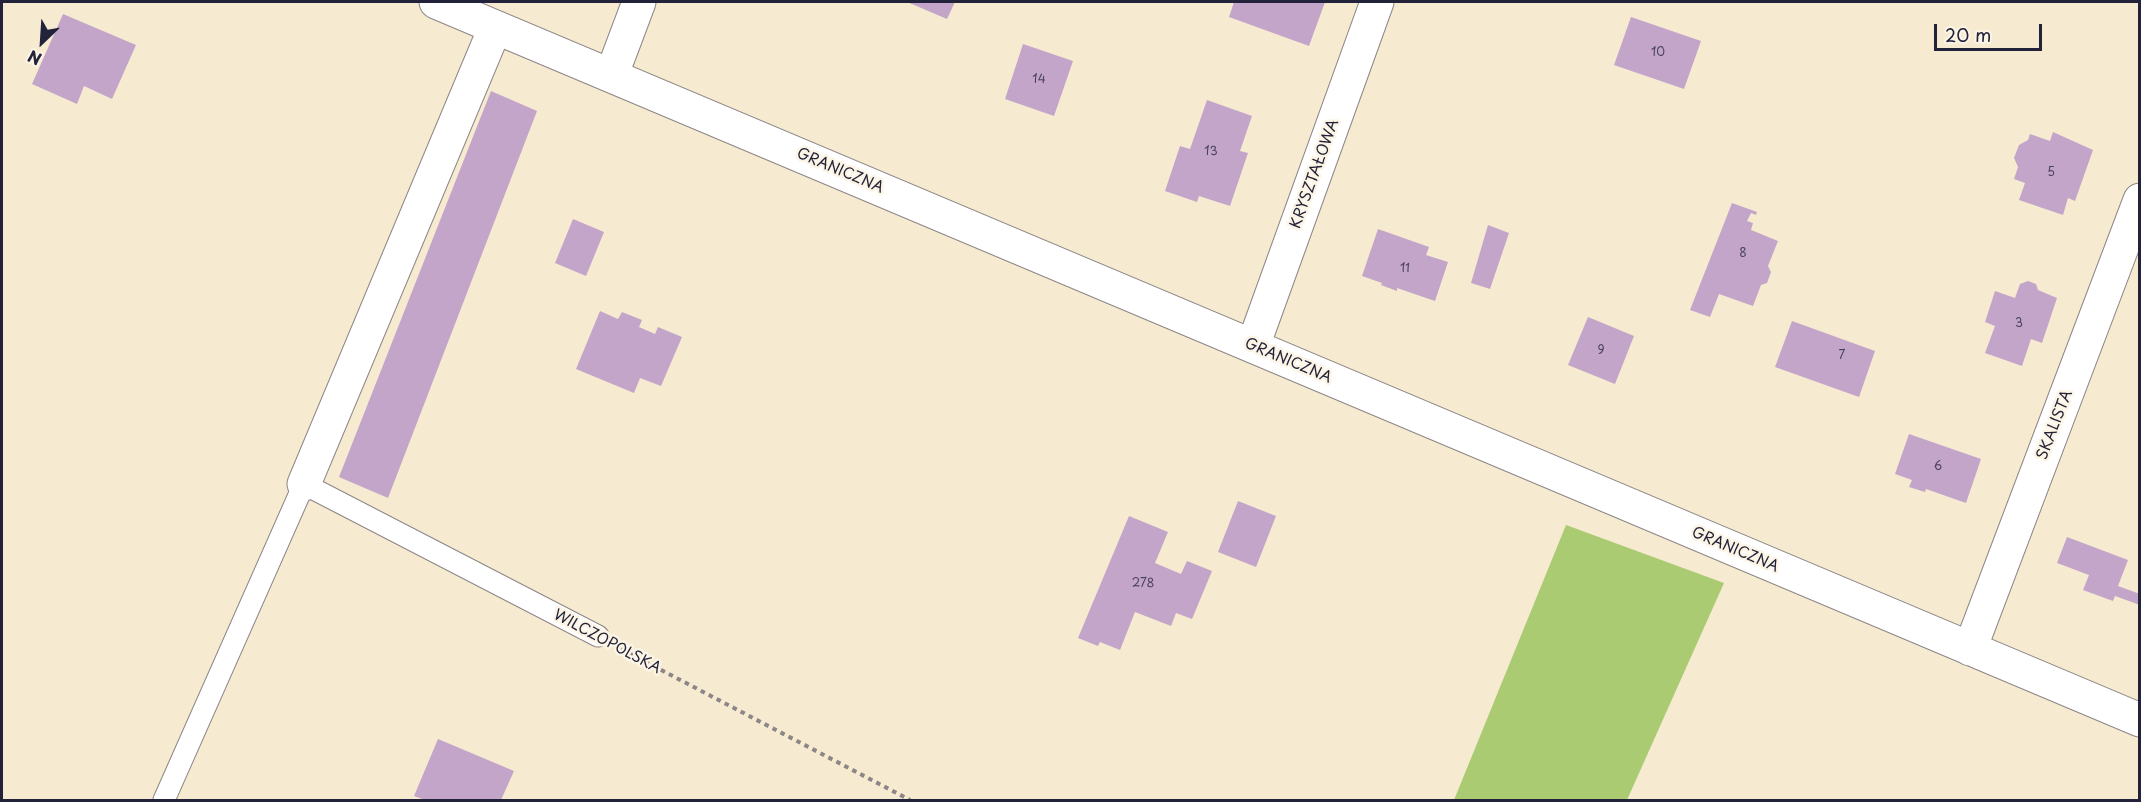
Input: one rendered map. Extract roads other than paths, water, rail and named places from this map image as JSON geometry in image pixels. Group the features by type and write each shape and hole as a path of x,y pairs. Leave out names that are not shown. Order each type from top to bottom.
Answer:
{"street":[{"name":"GRANICZNA","path":"436,2 612,74 2139,720"},
{"path":"612,74 639,2"},
{"name":"KRYSZTAŁOWA","path":"1252,346 1377,2"},
{"path":"304,484 495,28"},
{"name":"SKALISTA","path":"1970,649 2139,200"}],"lane":[{"name":"WILCZOPOLSKA","path":"304,484 598,636"},
{"path":"164,801 304,484"}]}
